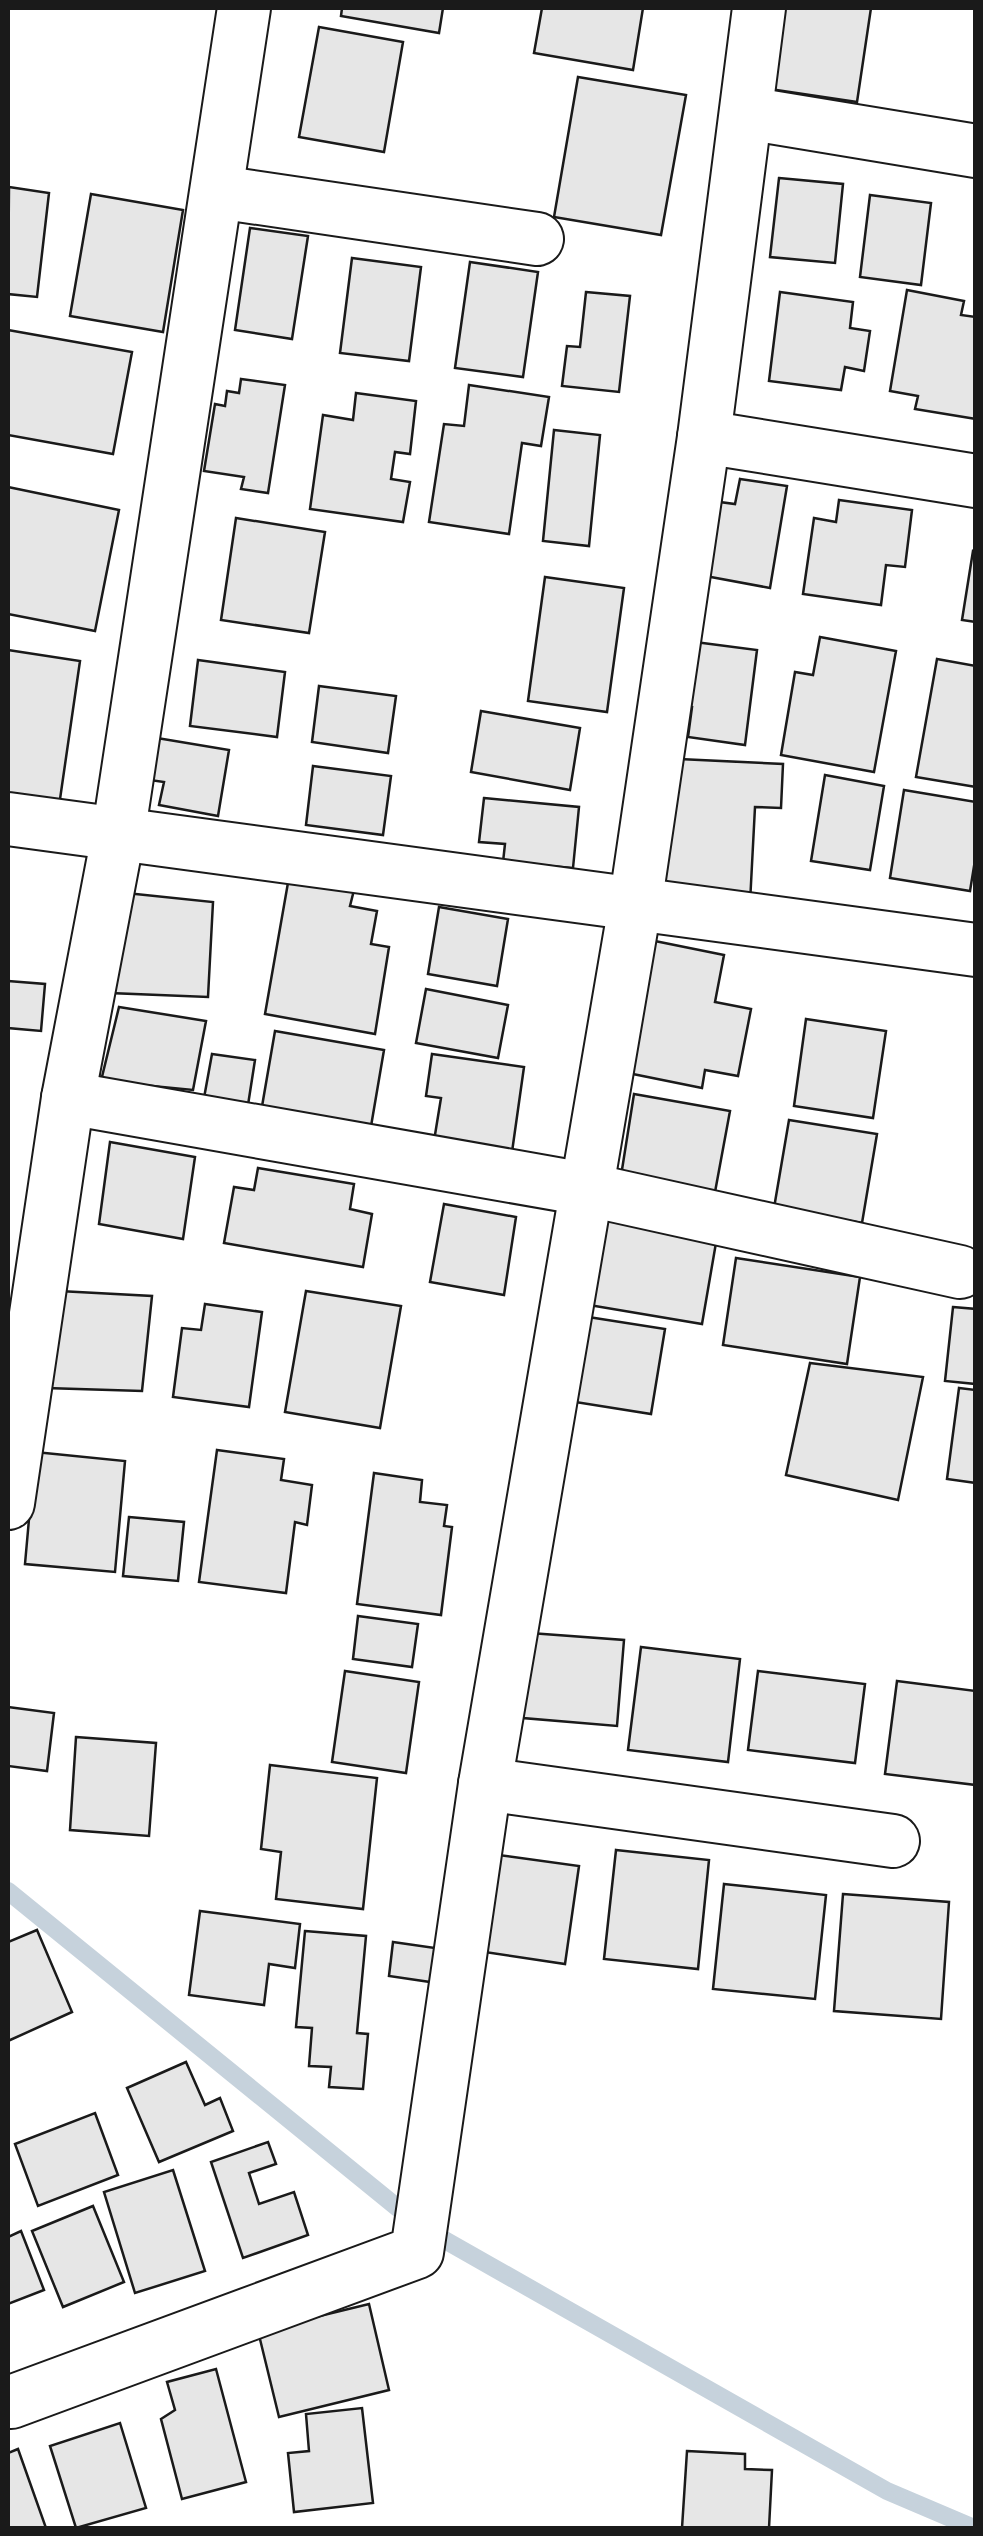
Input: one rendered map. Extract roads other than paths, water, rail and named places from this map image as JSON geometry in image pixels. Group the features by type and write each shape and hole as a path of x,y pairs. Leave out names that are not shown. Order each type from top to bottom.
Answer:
{"street":[{"path":"8,1503 68,1098 118,836 244,8"},
{"path":"12,2402 417,2252 485,1784 635,906 704,437 759,8"},
{"path":"746,112 976,151"},
{"path":"218,192 537,239"},
{"path":"704,437 976,481"},
{"path":"8,819 976,950"},
{"path":"68,1098 584,1189 960,1272"},
{"path":"485,1784 893,1841"}],"waterway":[{"path":"8,1891 420,2226 887,2491 974,2528"}]}
